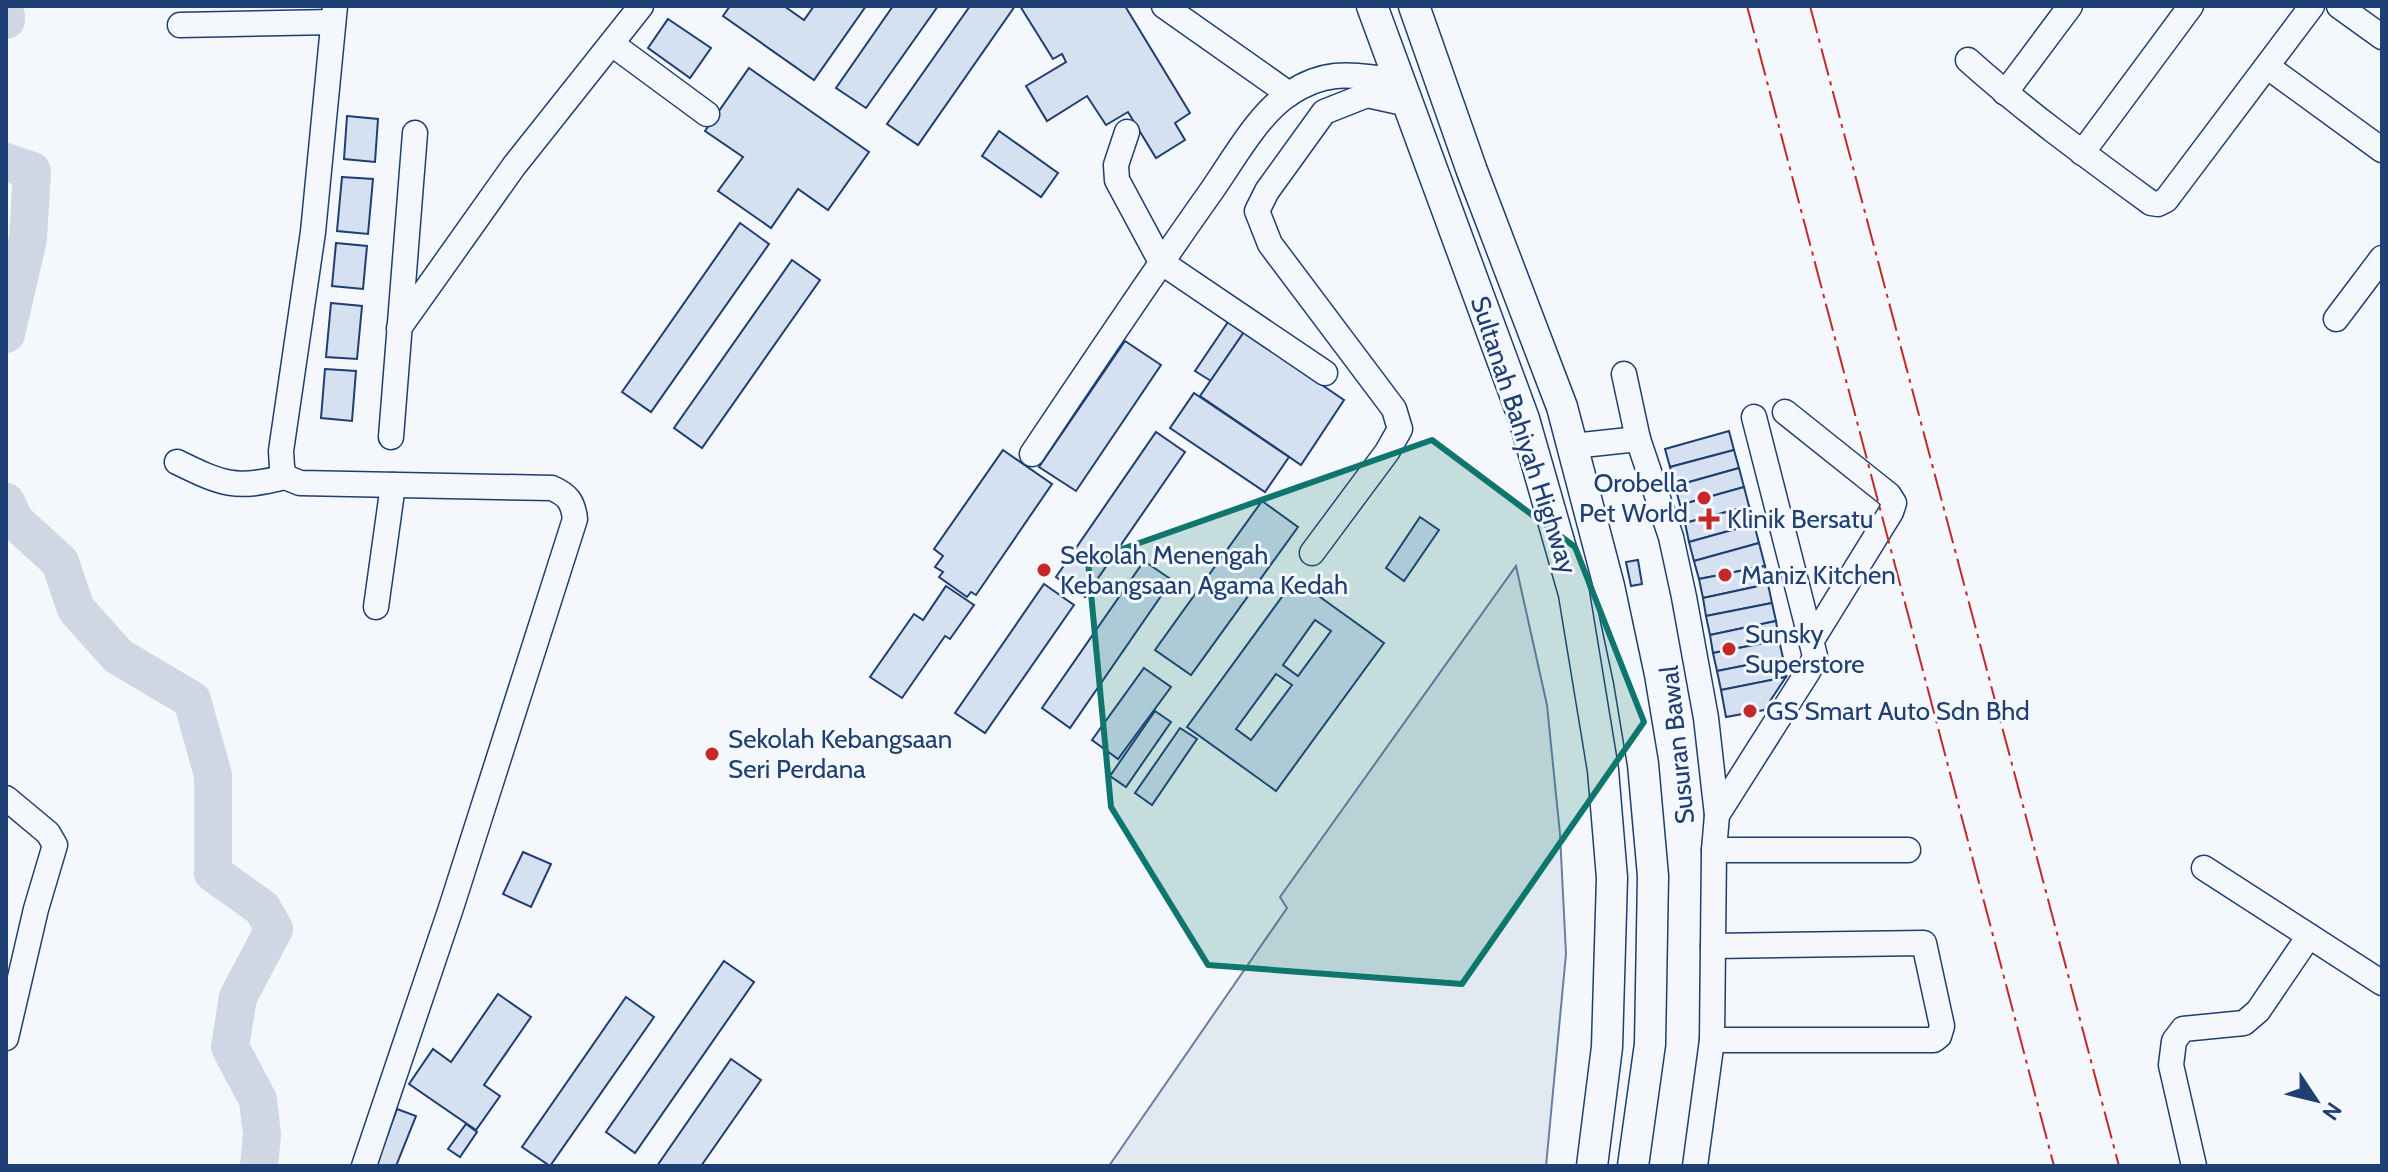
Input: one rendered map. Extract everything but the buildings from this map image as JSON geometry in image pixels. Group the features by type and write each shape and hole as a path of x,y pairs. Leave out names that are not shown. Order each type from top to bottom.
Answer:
{"main road":[{"name":"Sultanah Bahiyah Highway","path":"1372,6 1524,419 1577,608 1603,770 1612,878 1607,1047 1592,1166"},
{"name":"Sultanah Bahiyah Highway","path":"1414,6 1472,171 1562,407 1609,586 1629,680 1643,764 1653,876 1650,1044 1633,1166"}],"street":[{"path":"399,328 514,166 641,6"},
{"path":"1164,6 1289,94"},
{"path":"2005,93 2070,6"},
{"path":"2082,153 2191,6"},
{"path":"1968,60 2082,153 2151,203 2158,204 2166,200 2312,6"},
{"path":"2339,6 2382,37"},
{"path":"180,25 334,14 313,232 281,451 285,477"},
{"path":"612,44 707,114"},
{"path":"2268,67 2382,150"},
{"path":"1032,454 1161,262 1251,134 1274,107 1311,82 1337,74 1404,93"},
{"path":"1312,553 1387,452 1400,429 1394,409 1270,244 1257,211 1267,191 1324,112 1367,95 1404,93"},
{"path":"1127,132 1116,165 1117,180 1161,262 1325,373"},
{"path":"391,437 415,133"},
{"path":"2336,319 2382,258"},
{"name":"Susuran Bawal","path":"1624,374 1638,439 1671,537 1684,597 1706,718 1717,815 1712,1040 1695,1166"},
{"path":"1785,412 1889,495 1894,503 1812,640"},
{"path":"1717,815 1815,656 1754,417"},
{"path":"1573,446 1638,439"},
{"path":"177,462 218,482 255,484 285,477 300,483 552,488 563,493 573,504 575,519 451,908 364,1166"},
{"path":"376,607 393,485"},
{"path":"6,798 48,833 55,845 36,909 6,1038"},
{"path":"1714,850 1908,850"},
{"path":"2204,868 2382,983"},
{"path":"2194,1166 2171,1065 2174,1041 2183,1029 2244,1023 2258,1011 2309,936"},
{"path":"1712,1040 1934,1040 1942,1026 1924,943 1713,946"}],"highlighted area":[{"path":"1432,440 1575,547 1644,722 1462,984 1208,965 1111,807 1088,561"}],"shaded area":[{"path":"1516,566 1547,705 1560,834 1566,954 1546,1166 1109,1166 1287,908 1280,897"}],"waterway":[{"path":"6,162 32,171 28,239 6,334"},
{"path":"6,502 15,521 60,562 76,609 118,656 192,700 213,775 213,873 262,908 274,929 238,997 230,1047 258,1100 262,1135 259,1166"}],"power":[{"path":"1747,6 2054,1166"},
{"path":"1810,6 2119,1166"}],"place":[{"name":"Orobella Pet World","path":"1704,498"},
{"name":"Klinik Bersatu","path":"1709,519"},
{"name":"Sekolah Menengah Kebangsaan Agama Kedah","path":"1044,570"},
{"name":"Maniz Kitchen","path":"1725,575"},
{"name":"Sunsky Superstore","path":"1729,649"},
{"name":"GS Smart Auto Sdn Bhd","path":"1750,711"},
{"name":"Sekolah Kebangsaan Seri Perdana","path":"712,754"}]}
